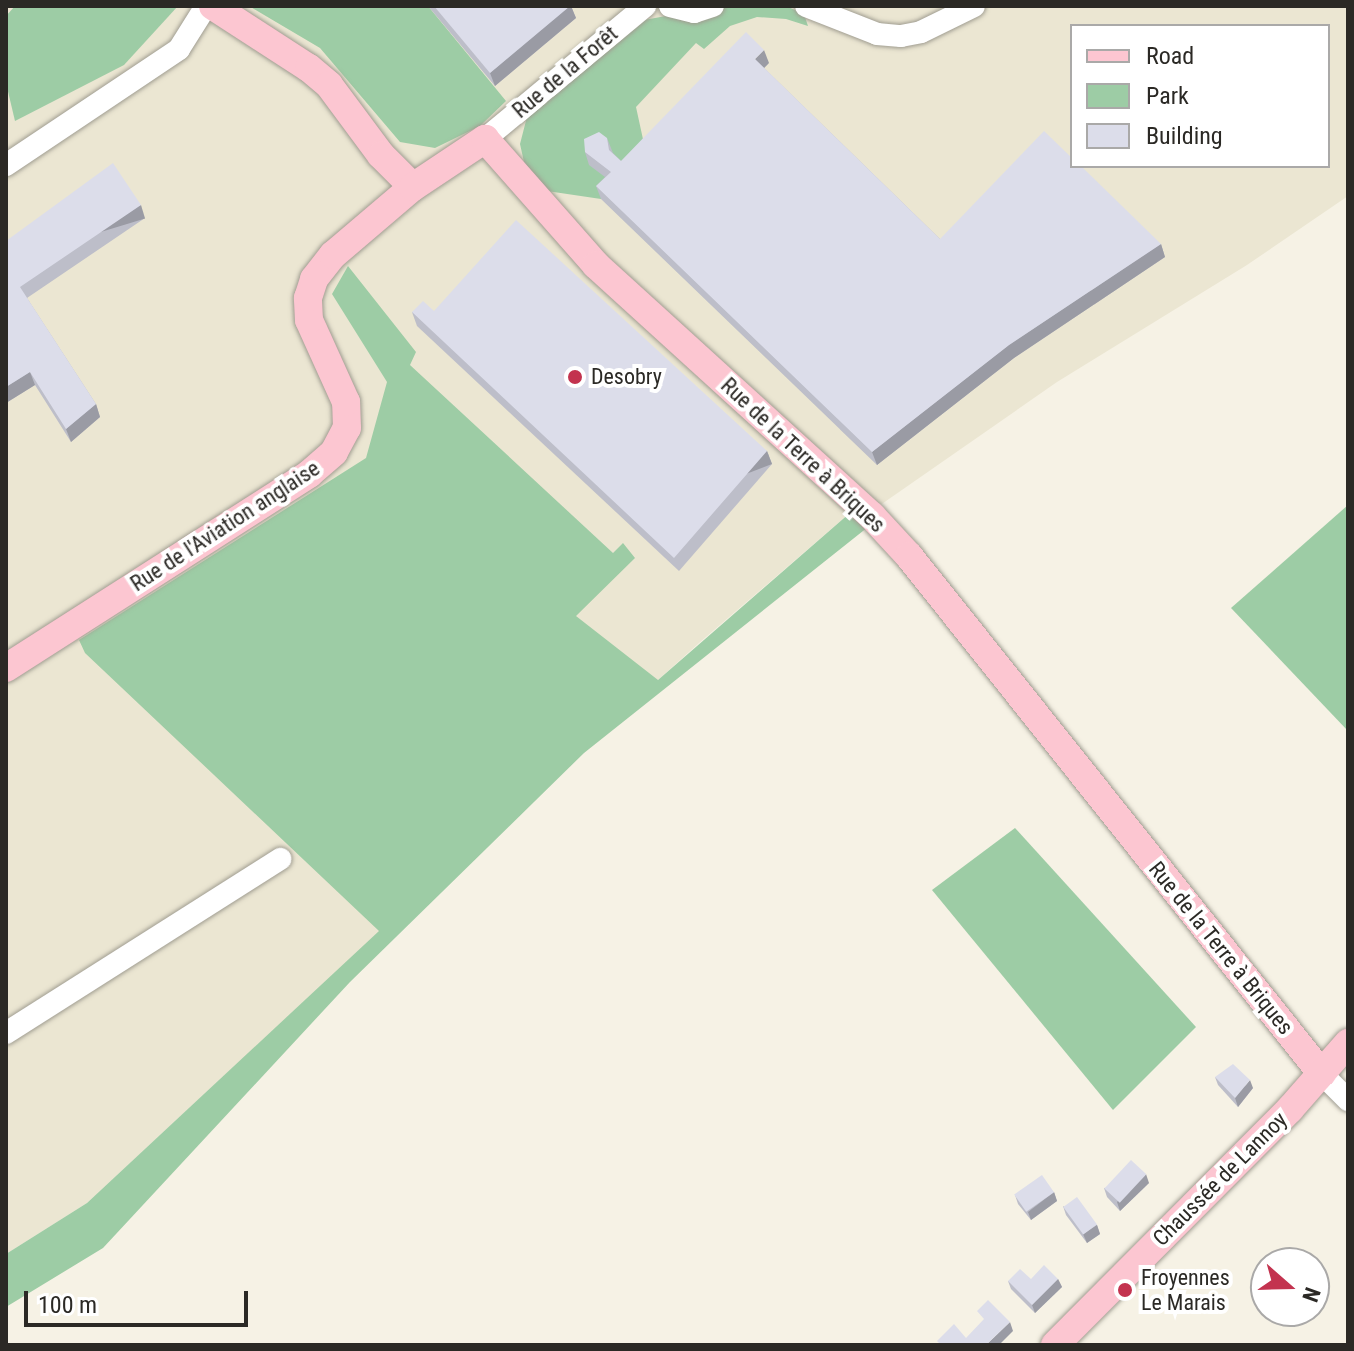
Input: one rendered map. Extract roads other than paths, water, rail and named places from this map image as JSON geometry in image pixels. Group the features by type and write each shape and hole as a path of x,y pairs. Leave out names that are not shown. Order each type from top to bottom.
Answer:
{"main road":[{"path":"213,6 309,68 329,85 381,155 413,187 485,139"},
{"name":"Rue de la Terre à Briques","path":"485,139 596,265 872,516 909,556 1322,1074"},
{"name":"Rue de l'Aviation anglaise","path":"6,668 309,474 334,452 347,428 346,402 309,320 308,298 314,279 333,255 413,187"},
{"name":"Chaussée de Lannoy","path":"1055,1345 1322,1074 1348,1043"}],"street":[{"path":"6,165 179,49 206,6"},
{"name":"Rue de la Forêt","path":"485,139 645,6"},
{"path":"670,6 694,12 713,6"},
{"path":"806,6 877,34 901,36 921,32 974,6"},
{"path":"6,1033 280,859"},
{"path":"1322,1074 1348,1100"}],"place":[{"name":"Desobry","path":"575,377"},
{"name":"Froyennes Le Marais","path":"1125,1290"}]}
